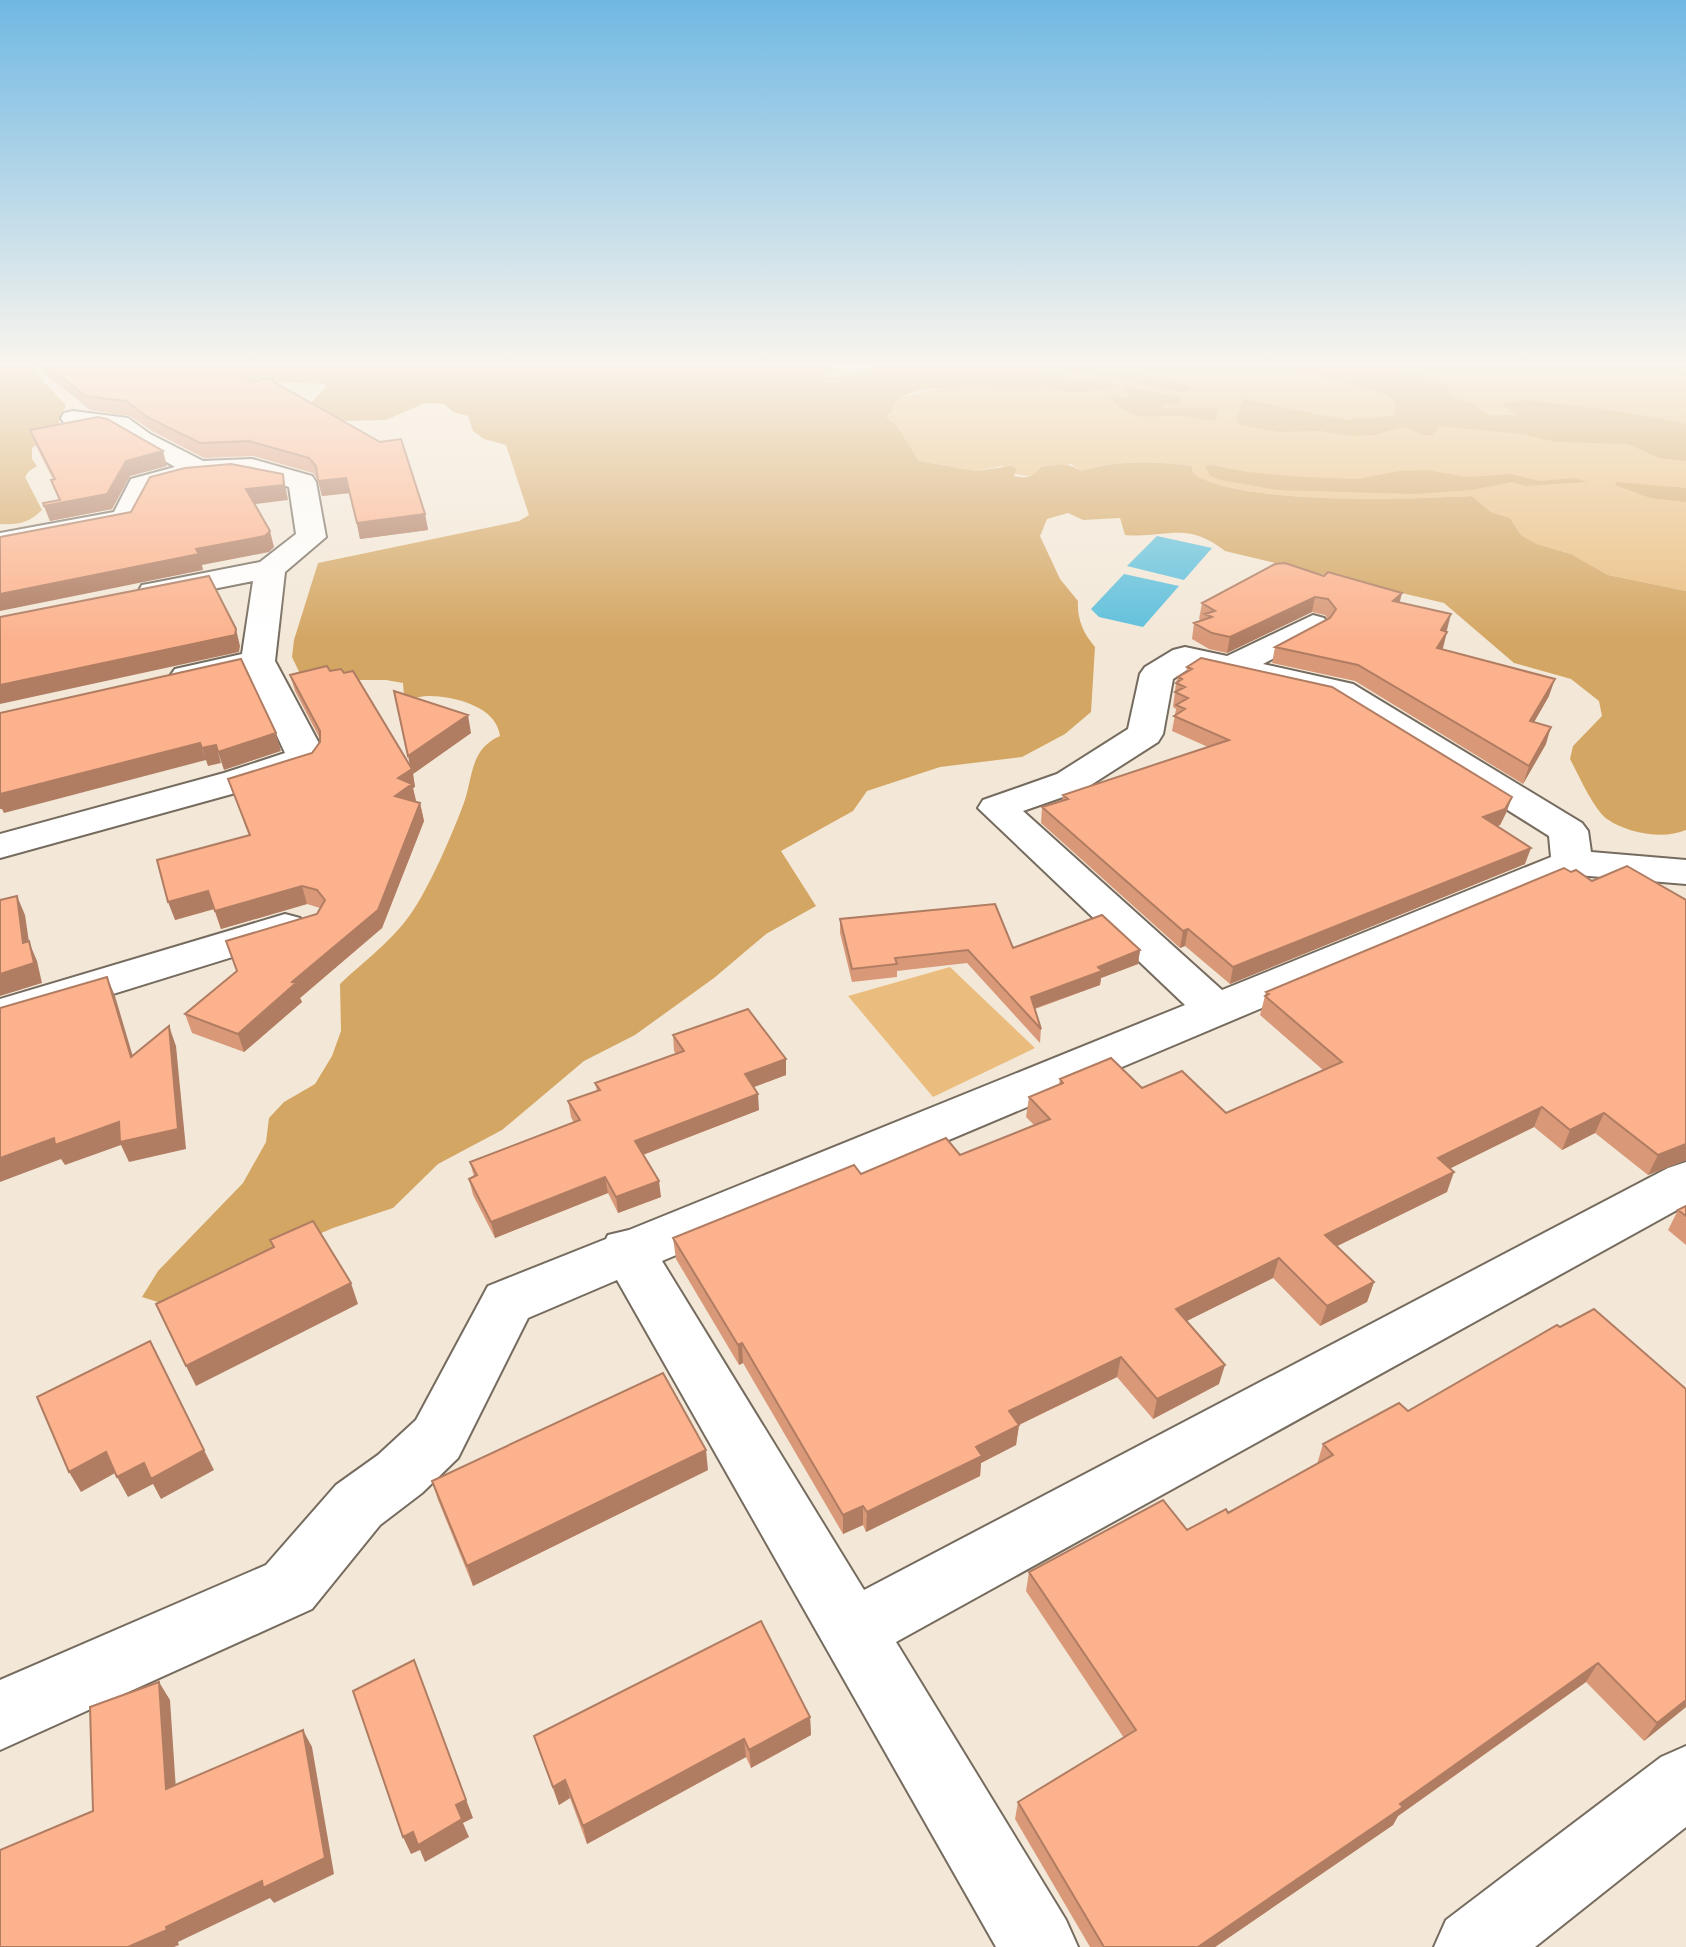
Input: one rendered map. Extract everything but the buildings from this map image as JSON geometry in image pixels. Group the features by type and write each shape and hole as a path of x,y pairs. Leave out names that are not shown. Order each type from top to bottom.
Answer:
{"street":[{"path":"175,457 198,469"},
{"path":"0,542 125,519 141,485 198,469 252,467 302,482 311,537 270,569 120,598"},
{"path":"0,846 237,781 303,759 304,749 258,661 270,569"},
{"path":"1231,667 1313,625"},
{"path":"1217,1010 997,808 1070,782 1145,734 1157,674 1185,657 1341,691 1568,831 1572,863"},
{"path":"152,684 258,661"},
{"path":"0,1715 289,1587 358,1505 400,1474 437,1439 508,1302 627,1250 1572,863 1686,872"},
{"path":"0,1014 306,920"},
{"path":"852,1631 1686,1181"},
{"path":"627,1250 852,1631 1032,1945"},
{"path":"1473,1947 1686,1782"}],"shaded area":[{"path":"0,457 32,457 37,466 25,477 42,510 23,522 0,524"},
{"path":"510,457 916,457 919,461 976,471 1012,466 1017,469 1014,476 1018,477 1029,476 1041,467 1066,465 1081,471 1122,463 1150,462 1192,466 1193,473 1215,484 1285,496 1370,499 1472,496 1491,512 1510,518 1521,535 1537,544 1571,554 1608,575 1686,591 1686,830 1645,834 1607,819 1597,808 1570,759 1573,746 1602,716 1599,701 1571,679 1514,663 1444,603 1225,551 1187,533 1125,535 1120,518 1083,520 1068,513 1047,519 1040,536 1060,579 1078,601 1082,626 1095,647 1091,712 1065,734 1022,757 940,767 867,791 853,811 781,851 816,906 766,934 714,978 635,1035 584,1061 502,1130 438,1164 393,1208 333,1228 161,1303 142,1297 158,1271 243,1183 266,1142 269,1118 284,1102 315,1084 332,1056 341,1031 340,984 389,940 414,909 452,832 477,757 482,749 500,736 491,718 473,705 439,697 404,697 403,683 386,680 303,680 292,657 294,640 318,563 519,521 529,515"},
{"path":"916,457 1686,457 1686,591 1608,575 1571,554 1537,544 1521,535 1510,518 1491,512 1472,496 1370,499 1285,496 1215,484 1193,473 1192,466 1164,463 1122,463 1081,471 1071,464 1027,476 1002,466 976,471 919,461"},
{"path":"1656,457 1686,457 1686,461"},
{"path":"1205,466 1302,477 1357,479 1400,471 1427,470 1467,477 1511,474 1540,481 1574,478 1587,482 1525,486 1512,482 1472,490 1415,494 1278,490 1220,480 1210,476"},
{"path":"1617,482 1686,488 1686,502 1650,498 1615,485"},
{"path":"950,967 1035,1048 933,1097 848,996"}],"water":[{"path":"1157,536 1212,548 1184,580 1127,566"},
{"path":"1124,574 1179,586 1143,627 1099,617 1091,609"}]}
